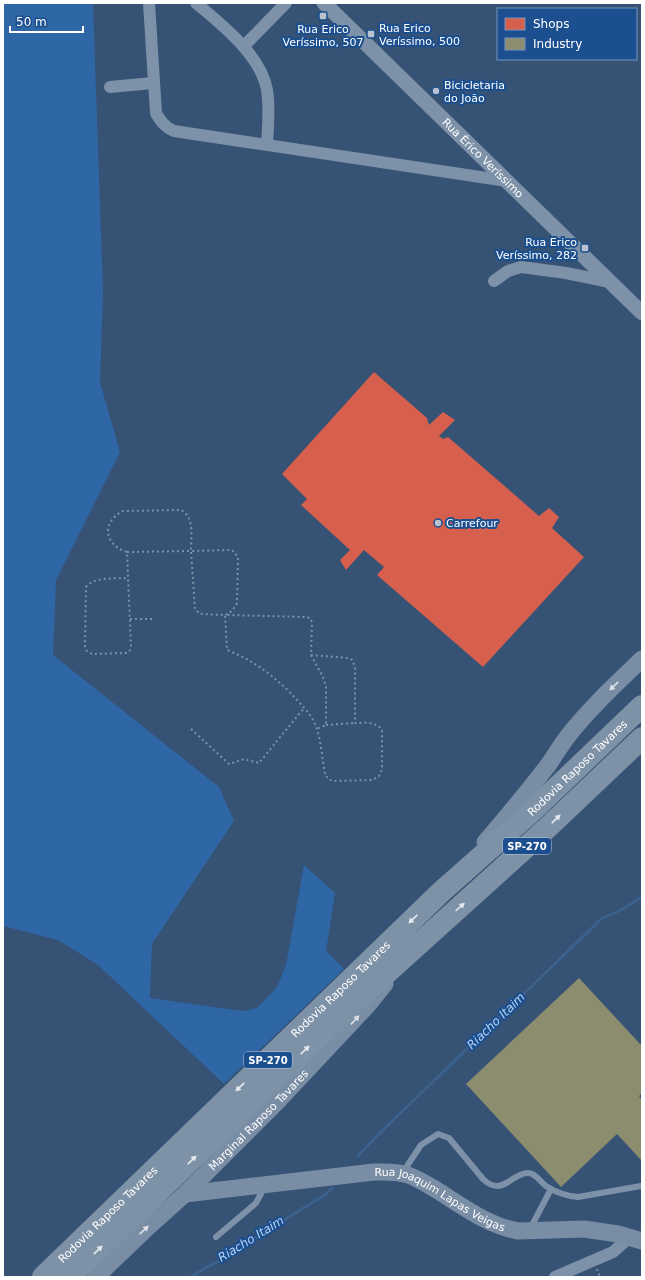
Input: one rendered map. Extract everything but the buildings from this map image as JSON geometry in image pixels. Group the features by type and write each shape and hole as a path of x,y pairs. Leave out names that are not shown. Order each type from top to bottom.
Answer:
{"highway":[{"name":"Rodovia Raposo Tavares","path":"43,1277 442,892 529,814 642,706"},
{"name":"Rodovia Raposo Tavares","path":"70,1277 355,1003 545,830 642,738"},
{"path":"30,1277 94,1228"}],"main road":[{"path":"442,892 517,806 567,738 604,695 642,659"},
{"name":"Marginal Raposo Tavares","path":"96,1277 185,1194 279,1100 368,1005 410,952"},
{"path":"218,1160 221,1174 227,1181 237,1188"},
{"name":"Rua Joaquim Lapas Veigas","path":"185,1194 374,1172 402,1174 408,1175 423,1182 492,1223 510,1230 529,1231 584,1229 618,1234 636,1239"}],"street":[{"path":"149,3 156,114 166,127 174,131 506,181"},
{"path":"196,3 244,46 260,68 267,89 269,111 267,145"},
{"path":"244,46 286,3"},
{"name":"Rua Érico Veríssimo","path":"324,3 642,313"},
{"path":"110,86 153,83"},
{"path":"494,281 508,271 521,267 566,273 610,282"},
{"path":"555,1277 613,1252 636,1239"}],"lane":[{"path":"402,1174 421,1145 438,1134 449,1138 488,1184 501,1186 527,1173 531,1173 551,1189 568,1196 578,1197 641,1186"},
{"path":"216,1236 256,1203 265,1185"},
{"path":"529,1231 551,1189"}],"path":[{"path":"225,615 232,611 237,602 238,557 232,550 191,551 127,552 115,546 111,542 109,535 111,522 116,514 123,511 181,510 186,512 190,517 191,523 191,551 195,609 200,614 225,615 306,617 310,618 312,622 311,655 323,677 326,686 326,725"},
{"path":"127,552 131,647 130,650 127,653 92,654 85,646 86,587 90,582 96,580 128,578"},
{"path":"225,615 227,650 253,662 272,676 304,708 314,721 317,729 325,774 328,779 332,781 372,780 379,776 382,770 382,730 380,726 375,724 355,723 326,725 317,729"},
{"path":"130,619 153,619"},
{"path":"311,655 349,658 352,660 355,667 355,723"},
{"path":"191,729 230,764 244,759 259,763 304,708"}],"shaded area":[{"path":"3,3 93,3 103,291 100,382 120,452 56,580 53,655 219,787 234,821 152,944 150,998 242,1011 257,1008 277,987 286,965 304,865 335,893 326,951 344,969 224,1084 98,965 58,940 3,926"}],"waterway":[{"name":"Riacho Itaim","path":"358,1156 601,919 623,909 642,897"},
{"name":"Riacho Itaim","path":"190,1277 227,1256 326,1194 332,1188"}],"place":[{"name":"Rua Erico Veríssimo, 507","path":"323,16"},
{"name":"Rua Erico Veríssimo, 500","path":"371,34"},
{"name":"Bicicletaria do João","path":"436,91"},
{"name":"Rua Erico Veríssimo, 282","path":"585,248"},
{"name":"Carrefour","path":"438,523"}]}
